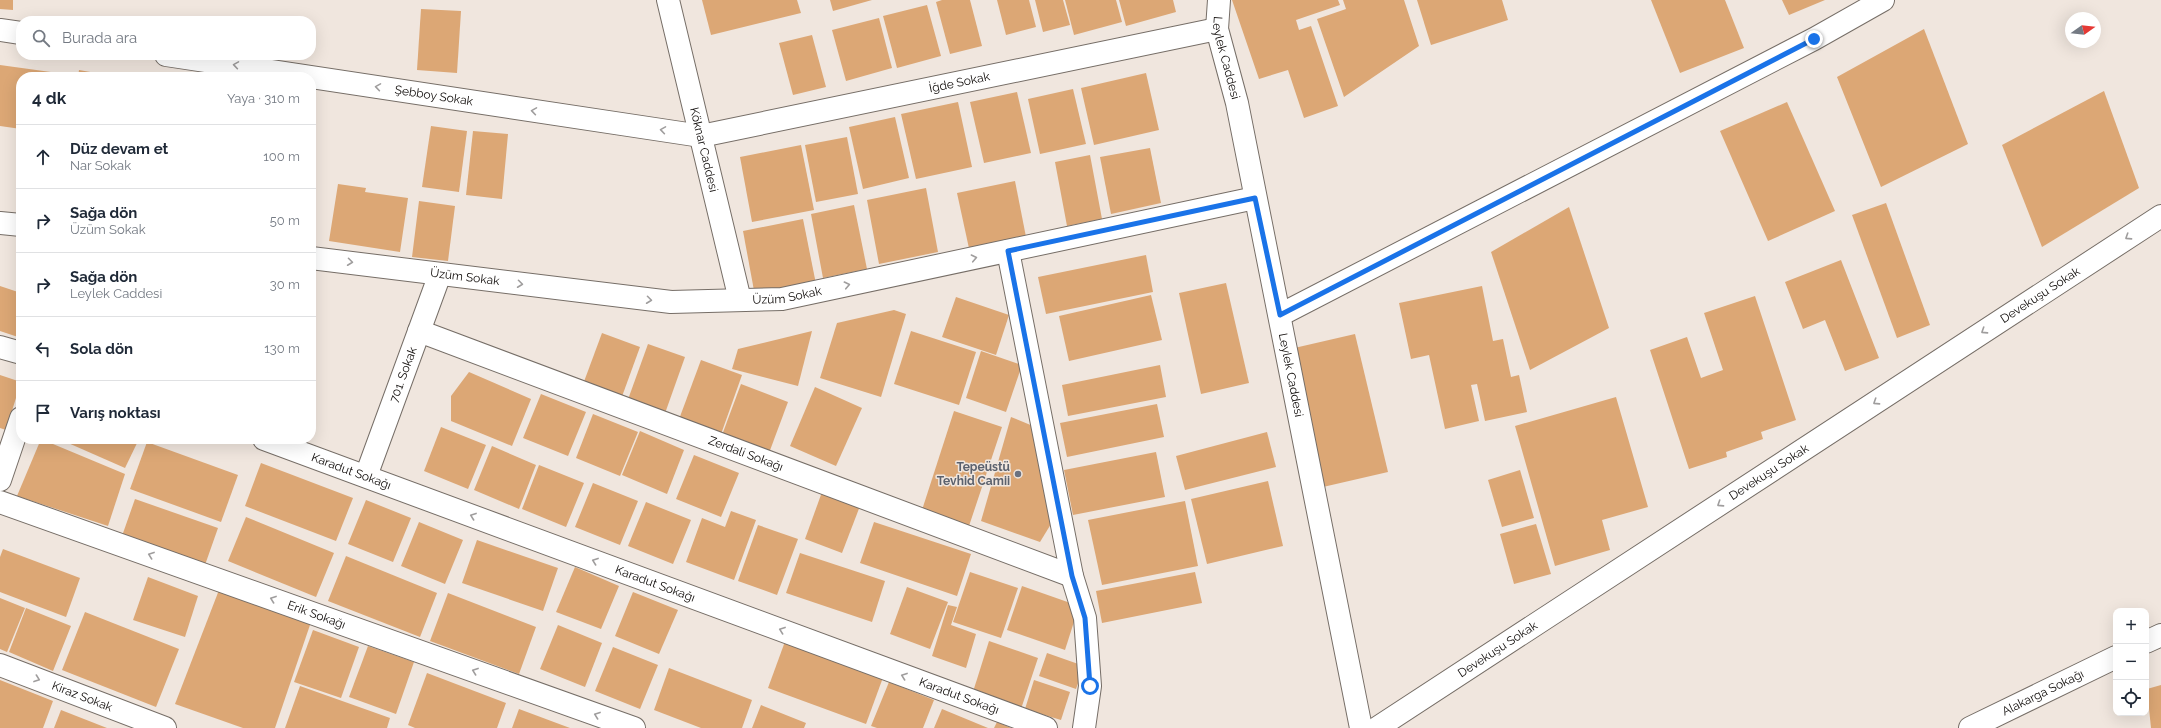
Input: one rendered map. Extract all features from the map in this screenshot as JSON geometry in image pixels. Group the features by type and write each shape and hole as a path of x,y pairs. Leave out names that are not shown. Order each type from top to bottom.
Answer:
{"street":[{"name":"Köknar Caddesi","path":"668,0 740,300"},
{"name":"Leylek Caddesi","path":"1219,0 1217,29 1237,103 1361,728"},
{"path":"1280,315 1814,39 1884,0"},
{"name":"İğde Sokak","path":"701,136 1217,29"},
{"path":"0,30 16,32"},
{"name":"Şebboy Sokak","path":"199,60 278,72"},
{"name":"Şebboy Sokak","path":"316,78 701,136"},
{"name":"Üzüm Sokak","path":"316,259 671,302 782,299 1255,198"},
{"name":"Devekuşu Sokak","path":"1377,728 2161,216"},
{"path":"0,223 16,225"},
{"path":"1008,251 1072,576 1085,618 1090,686 1084,728"},
{"name":"701. Sokak","path":"366,476 440,274"},
{"name":"Zerdali Sokağı","path":"419,331 1072,576"},
{"path":"0,347 16,352"},
{"path":"0,480 16,433"},
{"name":"Karadut Sokağı","path":"278,444 1046,728"},
{"name":"Erik Sokağı","path":"0,502 634,728"},
{"path":"2149,641 2161,635"},
{"name":"Alakarga Sokağı","path":"1970,728 2113,658"},
{"name":"Kiraz Sokak","path":"0,665 165,728"}],"building":[{"path":"0,0 13,0 13,10 0,9"},
{"path":"702,0 797,0 801,13 711,35"},
{"path":"830,0 872,0 833,11"},
{"path":"942,0 970,0 982,46 950,54 936,2"},
{"path":"997,0 1029,0 1036,27 1006,35"},
{"path":"1035,0 1063,0 1070,25 1043,32"},
{"path":"1065,0 1116,0 1122,22 1074,35"},
{"path":"1119,0 1173,0 1176,12 1126,26"},
{"path":"1232,0 1338,0 1340,5 1296,20 1299,30 1311,26 1338,106 1304,118 1288,70 1259,79"},
{"path":"1343,0 1404,0 1419,46 1344,97 1317,19 1346,9"},
{"path":"1417,0 1502,0 1508,20 1431,45"},
{"path":"1651,0 1725,0 1744,48 1680,73"},
{"path":"1782,0 1825,0 1789,15"},
{"path":"927,5 941,56 897,68 883,16"},
{"path":"421,9 461,11 457,73 417,70"},
{"path":"879,18 892,68 846,81 832,30"},
{"path":"1924,29 1968,144 1881,187 1837,77"},
{"path":"812,35 826,87 793,95 779,43"},
{"path":"0,65 51,72 16,72 16,128 0,126"},
{"path":"79,70 90,72 79,72"},
{"path":"1146,73 1159,130 1094,145 1081,88"},
{"path":"1073,89 1086,144 1040,154 1028,99"},
{"path":"2104,91 2139,188 2042,247 2002,145"},
{"path":"1017,92 1031,153 984,163 970,102"},
{"path":"958,102 972,167 916,179 901,114"},
{"path":"1787,102 1835,211 1768,241 1720,131"},
{"path":"895,117 909,178 863,189 849,127"},
{"path":"431,126 467,131 459,192 422,187"},
{"path":"473,131 508,134 502,199 466,195"},
{"path":"847,137 858,194 816,202 805,145"},
{"path":"801,145 814,210 752,222 740,157"},
{"path":"1150,148 1161,203 1111,214 1100,157"},
{"path":"1090,155 1102,219 1067,226 1055,162"},
{"path":"1015,181 1027,242 970,253 957,193"},
{"path":"338,184 366,188 365,192 408,198 400,252 329,241"},
{"path":"926,188 938,252 879,264 867,200"},
{"path":"419,201 455,206 448,261 412,257"},
{"path":"1886,203 1930,325 1897,338 1852,215"},
{"path":"854,205 867,269 823,278 811,214"},
{"path":"1569,207 1609,328 1530,370 1491,252"},
{"path":"803,219 816,284 755,296 743,231"},
{"path":"1146,255 1153,292 1046,314 1038,277"},
{"path":"1841,260 1879,358 1845,371 1825,320 1803,329 1785,282"},
{"path":"1226,283 1249,383 1201,394 1179,293"},
{"path":"0,286 16,291 16,336 0,331"},
{"path":"1482,286 1493,341 1503,339 1511,377 1519,375 1527,412 1485,421 1477,384 1471,385 1479,421 1445,429 1429,355 1411,359 1399,303"},
{"path":"1151,295 1162,340 1069,361 1059,316"},
{"path":"1755,296 1796,420 1761,432 1763,439 1726,452 1727,457 1689,469 1650,350 1687,337 1701,378 1723,370 1704,313"},
{"path":"956,297 1009,315 996,355 942,337"},
{"path":"894,310 906,314 881,397 820,378 837,323"},
{"path":"812,331 798,386 732,369 738,349"},
{"path":"911,331 976,352 959,405 894,384"},
{"path":"602,333 640,347 620,402 582,387"},
{"path":"1355,334 1388,472 1323,487 1290,349"},
{"path":"648,344 685,357 663,419 626,405"},
{"path":"981,351 1022,365 1006,412 966,398"},
{"path":"701,360 742,375 720,437 678,422"},
{"path":"1160,365 1166,397 1068,416 1062,385"},
{"path":"469,372 531,399 512,446 451,421 451,396"},
{"path":"0,375 16,380 16,398 6,430 0,428"},
{"path":"741,384 788,402 769,453 722,435"},
{"path":"815,387 862,408 836,466 790,446"},
{"path":"541,394 586,412 568,456 523,438"},
{"path":"1616,397 1648,507 1602,520 1610,550 1555,566 1515,426"},
{"path":"1157,404 1164,437 1067,457 1060,423"},
{"path":"954,411 1002,427 969,526 922,510"},
{"path":"593,414 638,432 620,476 576,458"},
{"name":"Tepeüstü Tevhid Camii","path":"1011,417 1033,426 1051,524 1040,542 981,521"},
{"path":"441,427 486,445 468,489 424,471"},
{"path":"640,431 684,450 667,494 622,475"},
{"path":"1267,432 1276,467 1185,490 1176,456"},
{"path":"39,444 53,444 125,474 108,526 17,496"},
{"path":"70,444 137,444 125,468"},
{"path":"146,444 153,444 238,475 221,522 130,489"},
{"path":"492,446 536,465 519,509 474,490"},
{"path":"1156,452 1165,497 1073,515 1064,470"},
{"path":"694,455 739,473 721,517 676,499"},
{"path":"261,463 353,498 336,541 245,506"},
{"path":"539,465 584,483 566,527 522,509"},
{"path":"1520,470 1534,518 1502,527 1488,480"},
{"path":"1268,481 1283,546 1207,564 1191,499"},
{"path":"593,483 638,501 620,545 575,527"},
{"path":"822,492 860,506 842,553 805,539"},
{"path":"135,499 218,528 205,565 122,536"},
{"path":"366,500 411,518 393,562 348,544"},
{"path":"1185,501 1198,566 1102,585 1088,520"},
{"path":"646,502 691,520 673,564 628,546"},
{"path":"731,511 756,520 734,580 686,562 702,518 725,527"},
{"path":"246,517 334,553 316,597 228,561"},
{"path":"419,522 463,540 445,584 401,566"},
{"path":"874,522 971,554 957,596 860,563"},
{"path":"1536,524 1551,574 1514,584 1500,534"},
{"path":"758,525 798,539 777,595 738,581"},
{"path":"477,540 558,568 543,611 462,583"},
{"path":"3,549 80,578 66,617 0,592 0,557"},
{"path":"800,553 885,581 872,622 786,593"},
{"path":"346,556 437,593 420,637 328,601"},
{"path":"575,567 619,586 601,629 556,612"},
{"path":"970,572 1018,588 1001,638 953,622"},
{"path":"1195,572 1202,603 1102,623 1096,591"},
{"path":"148,577 198,596 185,637 133,620"},
{"path":"1022,586 1079,606 1065,650 1007,630"},
{"path":"907,587 948,602 930,649 890,634"},
{"path":"219,590 311,622 275,728 243,728 175,704"},
{"path":"633,592 678,610 659,654 615,636"},
{"path":"448,593 536,627 519,674 430,641"},
{"path":"0,598 25,608 7,652 0,649"},
{"path":"948,605 957,607 951,625 976,634 966,668 932,656"},
{"path":"26,608 71,626 53,671 9,652"},
{"path":"85,612 179,649 156,707 62,670"},
{"path":"558,625 602,643 585,687 540,669"},
{"path":"313,630 359,647 341,698 294,682"},
{"path":"787,636 885,672 866,724 768,688"},
{"path":"989,641 1038,658 1020,712 972,695"},
{"path":"368,646 414,662 396,714 349,697"},
{"path":"613,647 658,665 640,709 595,691"},
{"path":"1047,653 1084,666 1076,689 1039,676"},
{"path":"669,668 752,700 742,728 701,728 654,710"},
{"path":"427,673 506,703 497,728 415,728 408,725"},
{"path":"0,680 53,701 43,728 0,728"},
{"path":"1034,680 1070,692 1061,720 1025,709"},
{"path":"889,682 934,700 923,728 877,728 871,726"},
{"path":"2161,685 2161,728 2151,728 2149,688"},
{"path":"300,686 390,718 387,728 285,728"},
{"path":"761,705 806,723 804,728 752,728"},
{"path":"519,709 570,728 512,728"},
{"path":"942,709 988,728 934,728"},
{"path":"61,710 107,728 54,728"},
{"path":"997,722 1011,728 994,728"}],"place":[{"name":"Tepeüstü Tevhid Camii","path":"1018,474"}],"route":[{"path":"1090,686 1085,618 1072,576 1008,251 1255,198 1280,315 1814,39"}]}
